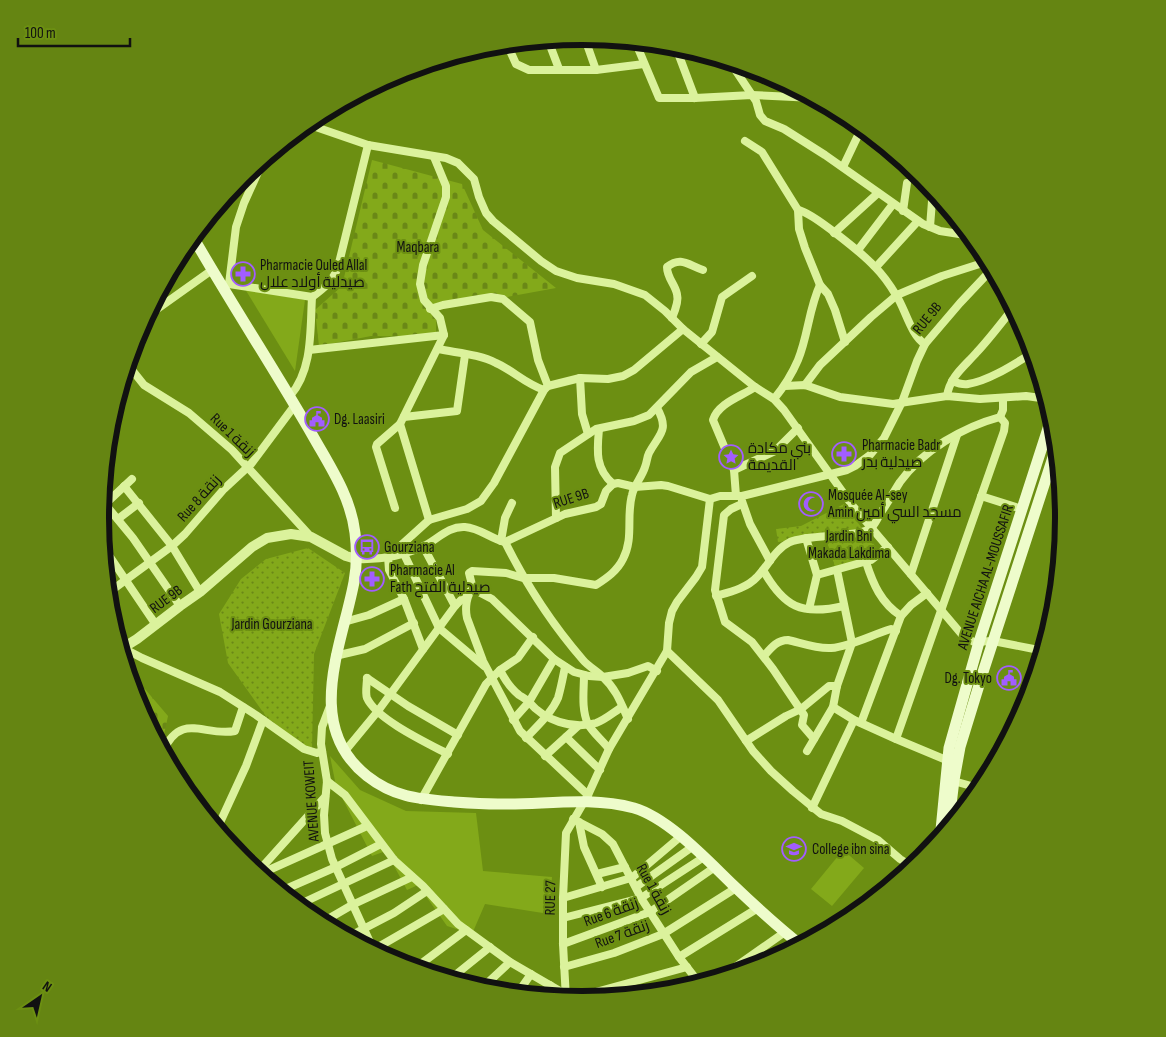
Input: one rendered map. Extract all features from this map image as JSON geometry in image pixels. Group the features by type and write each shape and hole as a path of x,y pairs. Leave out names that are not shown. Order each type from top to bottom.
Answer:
{"main road":[{"path":"197,244 212,270 225,285 344,492 355,530 356,559 354,579 335,656 331,701 333,722 345,751 358,767 376,782 399,794 421,800 496,804 587,799 635,808 660,821 692,846 796,941"},
{"name":"AVENUE AICHA AL-MOUSSAFIR","path":"945,824 952,762 979,642 1048,430"},
{"name":"AVENUE AICHA AL-MOUSSAFIR","path":"952,762 960,747 1052,460"}],"street":[{"path":"587,45 596,70"},
{"path":"550,46 559,69"},
{"path":"638,48 659,98 695,98 752,94 798,97"},
{"path":"511,51 520,67 529,70 596,70 644,64"},
{"path":"679,55 695,98"},
{"path":"736,70 752,94 765,121 793,134 918,221 930,227 962,235"},
{"path":"317,127 368,145 450,160 462,166 474,180 478,197 486,213 556,271 577,278 631,288 645,295 666,311 701,344 774,400 790,416 852,505 964,637 974,642 993,641 1038,649"},
{"path":"843,167 858,133"},
{"path":"745,142 762,152 798,210 802,239 820,285 828,294 845,342"},
{"path":"256,177 236,227 225,285 312,297 332,279 338,268 368,145"},
{"path":"395,508 376,447 402,420 444,335 440,318 430,309 421,292 422,271 446,198 446,186 434,157"},
{"path":"903,211 906,183"},
{"path":"834,233 878,193"},
{"path":"930,227 933,200"},
{"path":"858,250 893,204"},
{"path":"798,210 804,211 858,250 876,267 897,295 916,334 920,341 925,344"},
{"path":"876,267 918,221"},
{"path":"672,318 676,309 678,295 667,274 667,267 679,260 703,270"},
{"path":"805,385 820,365 878,310 897,295 942,276 982,263"},
{"path":"159,308 212,270"},
{"name":"RUE 9B","path":"127,645 200,592 262,540 277,535 300,534 311,537 346,556 367,560 404,554 423,546 451,528 474,528 503,542 556,518 601,504 606,491 613,484 618,483 635,487 661,485 710,499 720,496 740,499 847,470 870,455 884,438 902,402 916,361 925,344 960,302 988,274"},
{"path":"701,344 712,332 722,297 752,276"},
{"path":"774,400 785,386 798,360 820,285"},
{"path":"423,650 404,599 388,570 388,557 429,520 467,509 481,501 494,483 546,388 530,322 503,299 491,296 430,309"},
{"name":"Rue 8 زنقة","path":"115,588 172,546 197,522 224,489 247,468 292,401 303,376 309,350 312,297"},
{"path":"947,396 948,386 957,372 977,352 1009,312"},
{"path":"438,348 493,361 530,385 546,388 580,378 608,379 624,376 634,370 683,329"},
{"path":"309,350 444,335"},
{"path":"402,420 457,410 465,355"},
{"path":"952,380 968,384 1006,368 1027,356"},
{"path":"556,518 555,473 558,457 564,449 599,429 642,418 657,408 668,393 691,372 717,357"},
{"name":"Rue 1 زنقة","path":"133,372 144,385 194,418 232,450 311,537"},
{"path":"580,378 582,414 588,434"},
{"path":"968,384 968,397"},
{"path":"785,386 805,385 840,397 893,404 947,396 1040,397"},
{"path":"756,387 723,406 712,420 734,470 740,499 750,524 770,561"},
{"path":"1000,418 1003,410 1003,398"},
{"path":"587,799 526,738 486,668 466,613 471,590 469,574 472,571 506,573 523,578 554,578 596,585 608,576 623,560 629,542 632,495 646,466 648,456 661,436 663,428 661,415 657,408"},
{"path":"716,596 750,584 780,549 789,542 806,538 853,534 872,528 901,481 927,454 957,435 989,420 1000,418"},
{"path":"896,739 1004,431 1005,423 1000,418"},
{"path":"402,420 429,520"},
{"path":"734,470 775,451 798,428"},
{"path":"599,429 598,460 604,476 613,484"},
{"path":"911,574 957,435"},
{"path":"110,500 132,479"},
{"path":"124,486 172,546 200,592"},
{"path":"982,496 1022,509"},
{"path":"710,499 702,567 676,602 669,623 667,651 718,700 746,741 771,771 812,808 878,840 907,863"},
{"path":"740,499 724,515 715,590 716,596 725,622 749,638 764,656 801,709 804,718 802,725 814,739"},
{"path":"512,502 505,518 503,542 541,607 584,661 603,676 613,688 628,719"},
{"path":"118,519 139,503"},
{"path":"109,511 118,519 180,606"},
{"path":"806,538 817,575 809,609"},
{"path":"423,546 455,606"},
{"path":"817,575 866,562 888,547"},
{"path":"404,554 439,628 486,668"},
{"path":"112,560 156,625"},
{"path":"866,562 877,592 888,607 902,616"},
{"path":"763,570 782,598 790,604 809,609 830,610 844,606"},
{"path":"808,751 833,707 836,686 852,643 837,570"},
{"path":"345,751 378,711 455,606 471,590"},
{"path":"471,590 492,599 554,659 574,672 584,675 603,676 628,673 648,666 657,670"},
{"path":"812,808 858,721 902,616 911,605 927,593"},
{"path":"344,622 369,615 404,599"},
{"path":"335,656 365,649 414,623"},
{"path":"764,656 776,643 783,640 832,648 891,629 896,631"},
{"path":"421,800 481,692 500,670 518,658 533,638"},
{"name":"RUE 27","path":"566,991 563,944 566,833 576,821 610,749 667,651"},
{"path":"129,652 220,692 304,749 316,753 322,751"},
{"path":"514,720 529,702 554,659"},
{"path":"526,738 546,717 558,696 565,667"},
{"path":"500,670 510,686 529,702 533,708 546,717 578,726 605,719 622,707"},
{"path":"584,675 584,708 589,724 610,749"},
{"path":"448,754 424,742 384,717 367,698 367,678 458,735"},
{"path":"746,741 801,709 829,686 836,686"},
{"name":"AVENUE KOWEIT","path":"331,701 322,727 321,744 327,781 324,826 327,845 369,940"},
{"path":"167,744 171,738 184,728 235,731 243,706"},
{"path":"833,707 896,739 952,762"},
{"path":"220,823 246,766 263,720"},
{"path":"545,756 578,726"},
{"path":"566,737 600,770"},
{"path":"949,780 974,787"},
{"path":"327,781 345,796 394,860 466,930 510,962 559,991"},
{"path":"263,867 326,796"},
{"path":"576,821 584,847 602,887"},
{"name":"Rue 1 زنقة","path":"576,821 608,839 613,844 633,877 641,898 679,957 696,978"},
{"path":"267,870 367,826"},
{"path":"563,898 633,877 680,837"},
{"path":"288,888 336,867 381,844"},
{"path":"636,887 692,846"},
{"path":"563,918 641,898 704,858"},
{"path":"305,902 394,860"},
{"path":"597,874 626,867"},
{"name":"Rue 6 زنقة","path":"563,944 650,912 715,868"},
{"path":"330,918 412,877"},
{"name":"Rue 7 زنقة","path":"564,967 614,953 664,934 736,888"},
{"path":"354,933 394,913 427,891"},
{"path":"679,957 758,908"},
{"path":"380,946 444,909"},
{"path":"421,963 466,930"},
{"path":"735,967 785,932"},
{"path":"456,975 490,947"},
{"path":"488,982 510,962"},
{"path":"588,992 687,967"},
{"path":"521,988 531,974"},
{"path":"547,991 550,985"}],"green space":[{"name":"Maqbara","path":"372,160 462,184 483,230 556,288 436,310 436,337 371,336 319,346 315,310 342,286"},
{"path":"245,289 305,300 295,371"},
{"name":"Jardin Bni Makada Lakdima","path":"844,504 881,554 837,573 826,539 778,542 776,529 801,526"},
{"name":"Jardin Gourziana","path":"308,548 345,573 314,654 312,749 280,736 228,663 219,614 241,579 266,559"},
{"path":"139,682 168,716 163,738"},
{"path":"330,756 360,790 406,811 476,813 483,871 552,877 549,914 485,904 472,934 447,926 418,885 407,890 386,851 372,856 336,786"},
{"path":"843,850 864,868 832,906 811,889"}],"place":[{"name":"Pharmacie Ouled Allal صيدلية أولاد علال","path":"243,274"},
{"name":"Dg. Laasiri","path":"317,419"},
{"name":"Pharmacie Badr صيدلية بدر","path":"844,454"},
{"name":"بني مكادة القديمة","path":"731,457"},
{"name":"Mosquée Al-sey Amin مسجد السي أمين","path":"811,504"},
{"name":"Gourziana","path":"367,547"},
{"name":"Pharmacie Al Fath صيدلية الفتح","path":"372,579"},
{"name":"Dg. Tokyo","path":"1009,678"},
{"name":"College ibn sina","path":"794,849"}]}
